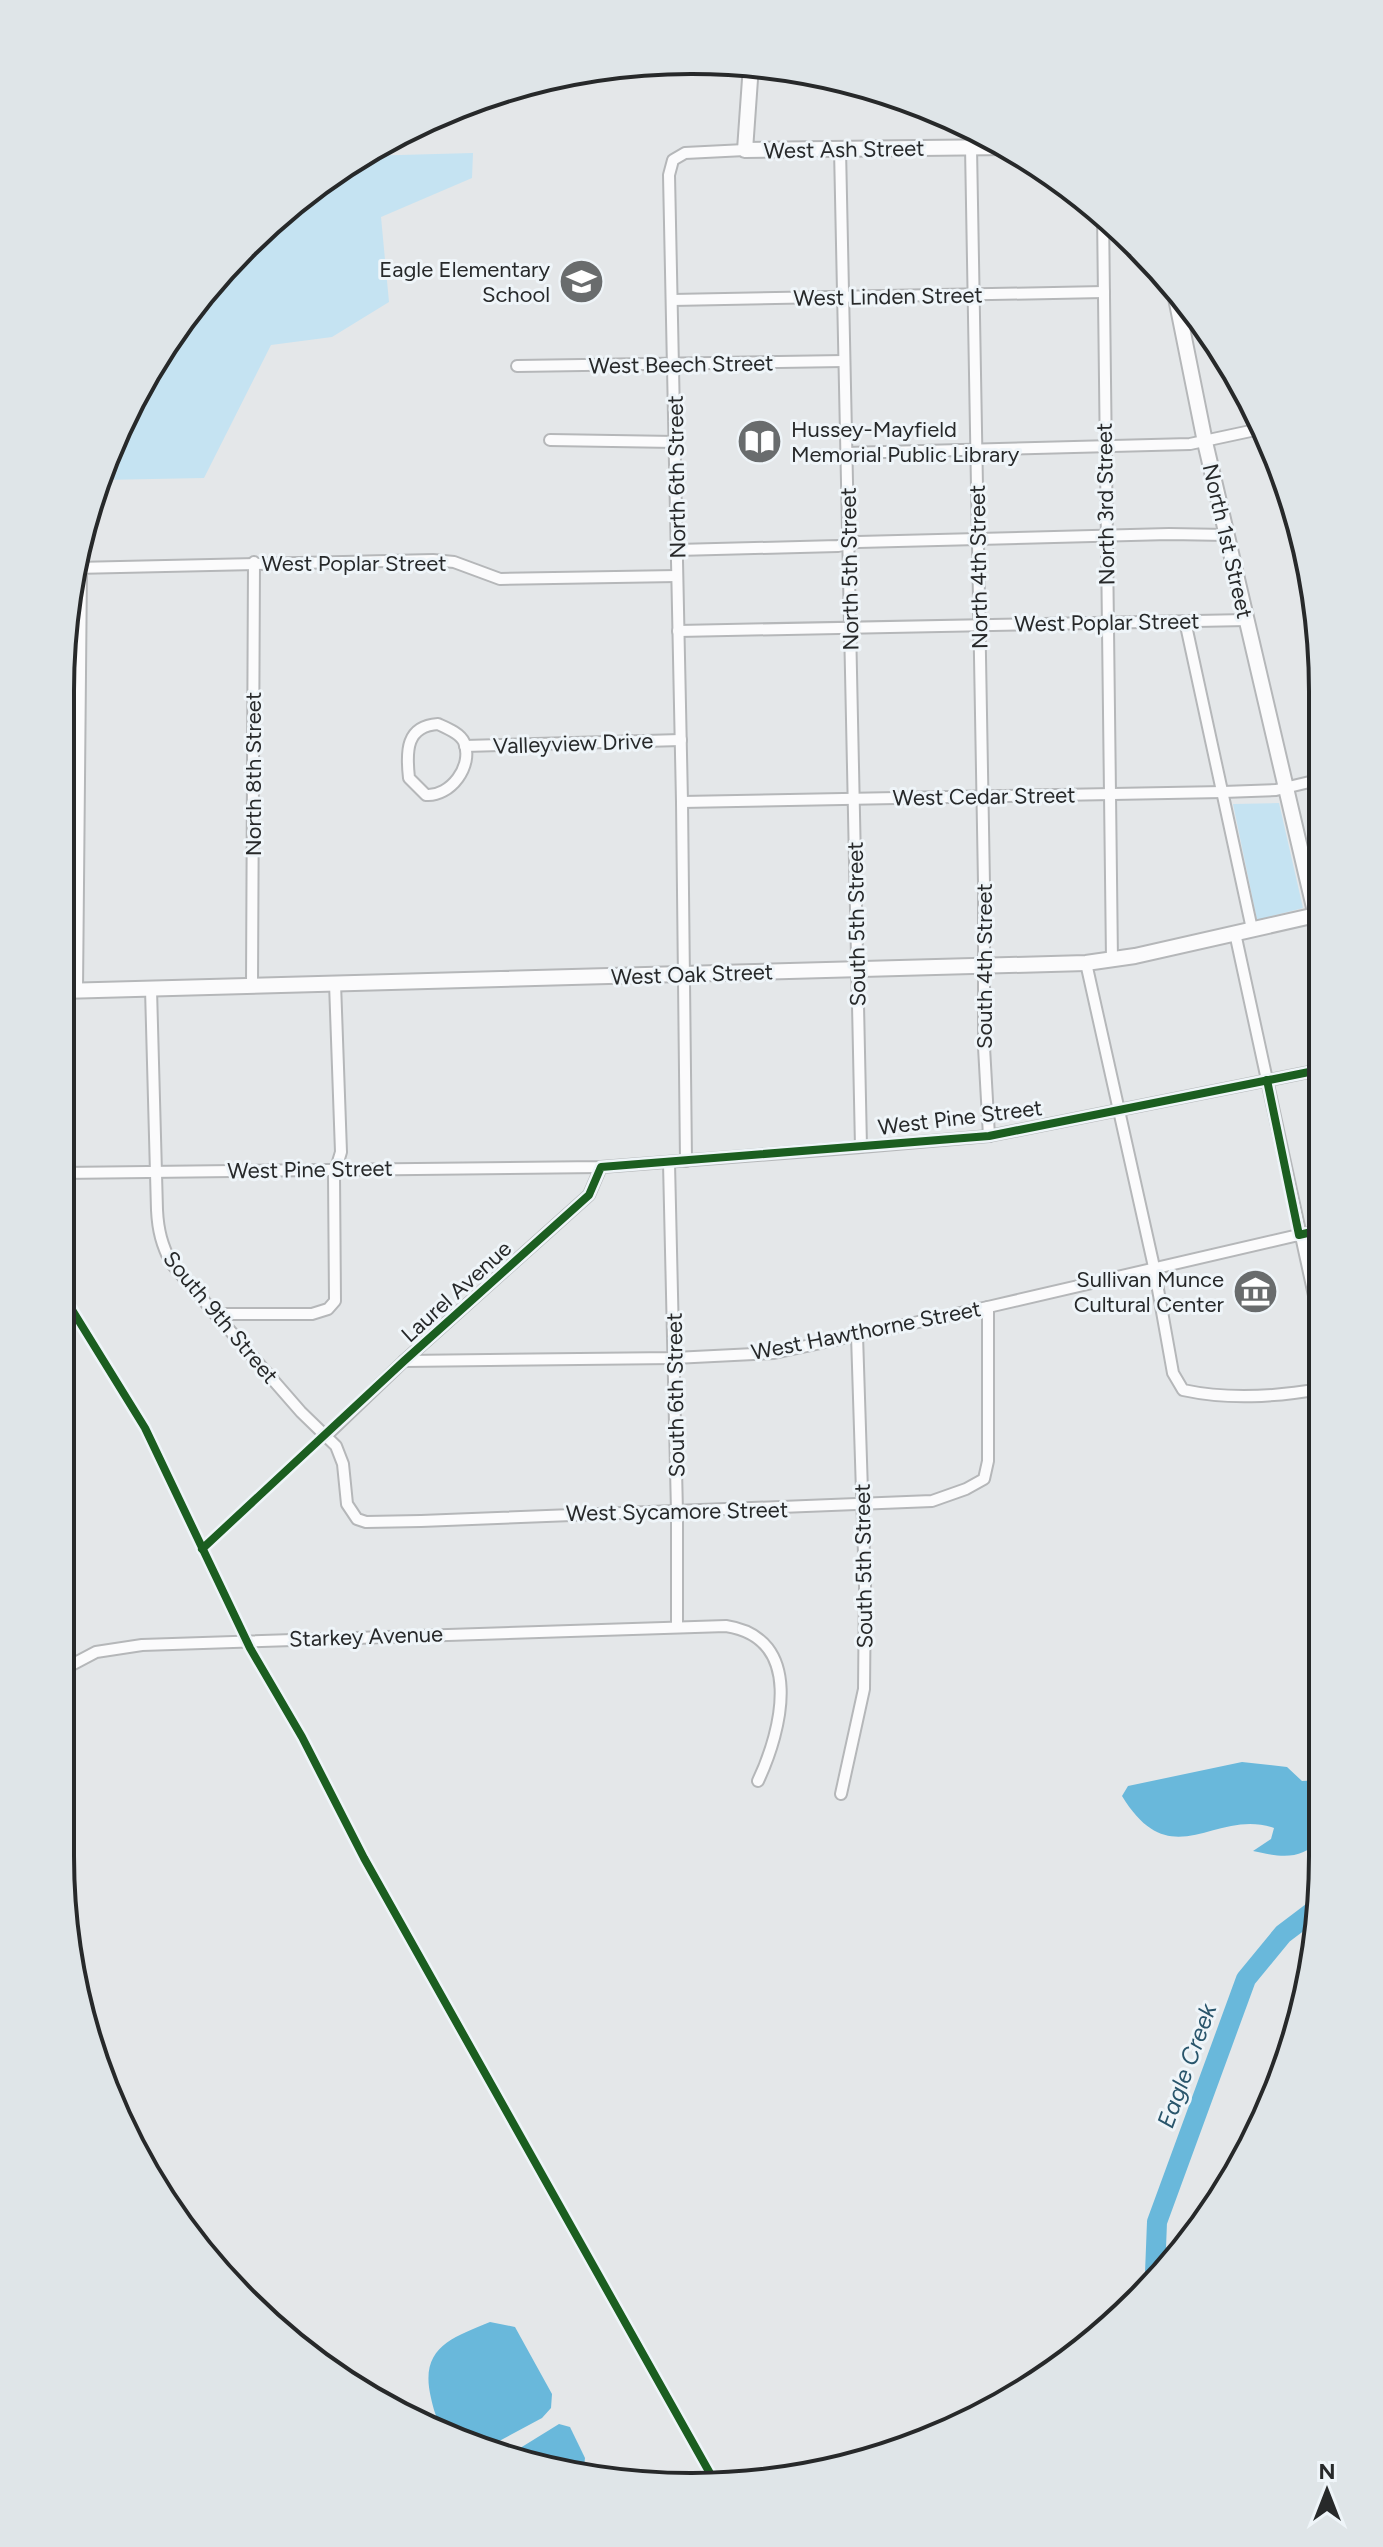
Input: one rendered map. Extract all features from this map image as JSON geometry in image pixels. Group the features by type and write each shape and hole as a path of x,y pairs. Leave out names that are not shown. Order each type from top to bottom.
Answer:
{"main road":[{"path":"745,150 750,77"},
{"name":"West Ash Street","path":"745,150 982,147"},
{"name":"North 1st Street","path":"1179,314 1205,442 1309,882"},
{"name":"West Oak Street","path":"74,990 1086,963 1309,920"}],"street":[{"name":"North 4th Street","path":"971,147 981,795"},
{"name":"North 5th Street","path":"840,149 853,798"},
{"name":"West Ash Street","path":"678,155 745,150"},
{"name":"North 6th Street","path":"678,155 673,160 669,175 682,802"},
{"name":"North 3rd Street","path":"1103,231 1112,960"},
{"name":"West Linden Street","path":"672,300 1104,292"},
{"name":"West Beech Street","path":"517,366 844,361"},
{"path":"846,453 1104,448 1205,442 1251,431"},
{"path":"550,440 675,442"},
{"path":"677,550 858,542 1227,535"},
{"name":"West Poplar Street","path":"87,568 433,560 454,562 500,579 677,576"},
{"name":"North 8th Street","path":"252,986 254,562"},
{"name":"West Poplar Street","path":"678,631 1247,620"},
{"path":"1185,621 1252,929"},
{"path":"77,990 78,622"},
{"name":"Valleyview Drive","path":"438,724 450,729 463,740 465,746 462,770 448,791 436,796 426,795 409,778 409,748 415,732 425,725 438,724"},
{"name":"Valleyview Drive","path":"465,746 681,740"},
{"name":"West Cedar Street","path":"682,802 1223,792 1286,788 1309,782"},
{"name":"South 4th Street","path":"981,795 984,1047 989,1136"},
{"name":"South 5th Street","path":"853,798 861,1147"},
{"path":"682,802 686,1161"},
{"path":"1235,933 1309,1277"},
{"path":"1086,963 1154,1267 1173,1373 1183,1390 1207,1395 1280,1396 1309,1391"},
{"path":"215,1314 312,1314 328,1309 335,1301 334,1182 341,1152 335,983"},
{"name":"South 9th Street","path":"151,989 158,1233 163,1247 171,1263 215,1314 301,1412 336,1446 341,1455 347,1504 357,1519 366,1522"},
{"name":"West Pine Street","path":"74,1173 601,1167 669,1163 989,1136 1309,1072"},
{"name":"South 6th Street","path":"669,1163 677,1627"},
{"name":"Laurel Avenue","path":"326,1436 404,1361 589,1195 601,1167"},
{"name":"West Hawthorne Street","path":"404,1361 674,1358 774,1353 1309,1233"},
{"name":"West Sycamore Street","path":"366,1522 932,1501 984,1479 988,1461 988,1307"},
{"name":"South 5th Street","path":"841,1794 864,1689 863,1505 857,1335"},
{"name":"Starkey Avenue","path":"74,1664 96,1652 142,1645 715,1626 744,1630 771,1652 779,1671 781,1692 772,1751 758,1781"}],"shaded area":[{"path":"473,153 472,178 381,217 389,302 332,337 271,345 204,478 112,480 138,418 157,383 178,348 227,284 284,227 348,178 386,155"},
{"path":"1279,803 1303,908 1257,920 1233,804"}],"water":[{"path":"1242,1762 1287,1767 1302,1781 1309,1781 1309,1849 1290,1856 1253,1851 1271,1839 1274,1828 1253,1824 1177,1837 1159,1833 1140,1820 1122,1796 1128,1786"},
{"path":"490,2322 515,2327 552,2394 551,2408 542,2418 498,2442 437,2418 428,2381 430,2367 441,2347"},
{"path":"559,2424 570,2427 585,2458 584,2463 532,2452 520,2448"}],"waterway":[{"name":"Eagle Creek","path":"1155,2264 1157,2222 1246,1979 1283,1934 1306,1917"}],"cycle path":[{"path":"202,1549 589,1195 601,1167 989,1136 1309,1072"},
{"path":"1267,1080 1299,1235 1309,1233"},
{"path":"74,1313 145,1428 250,1648 302,1737 364,1858 710,2473"}],"place":[{"name":"Eagle Elementary School","path":"581,282"},
{"name":"Hussey-Mayfield Memorial Public Library","path":"760,442"},
{"name":"Sullivan Munce Cultural Center","path":"1255,1292"}]}
